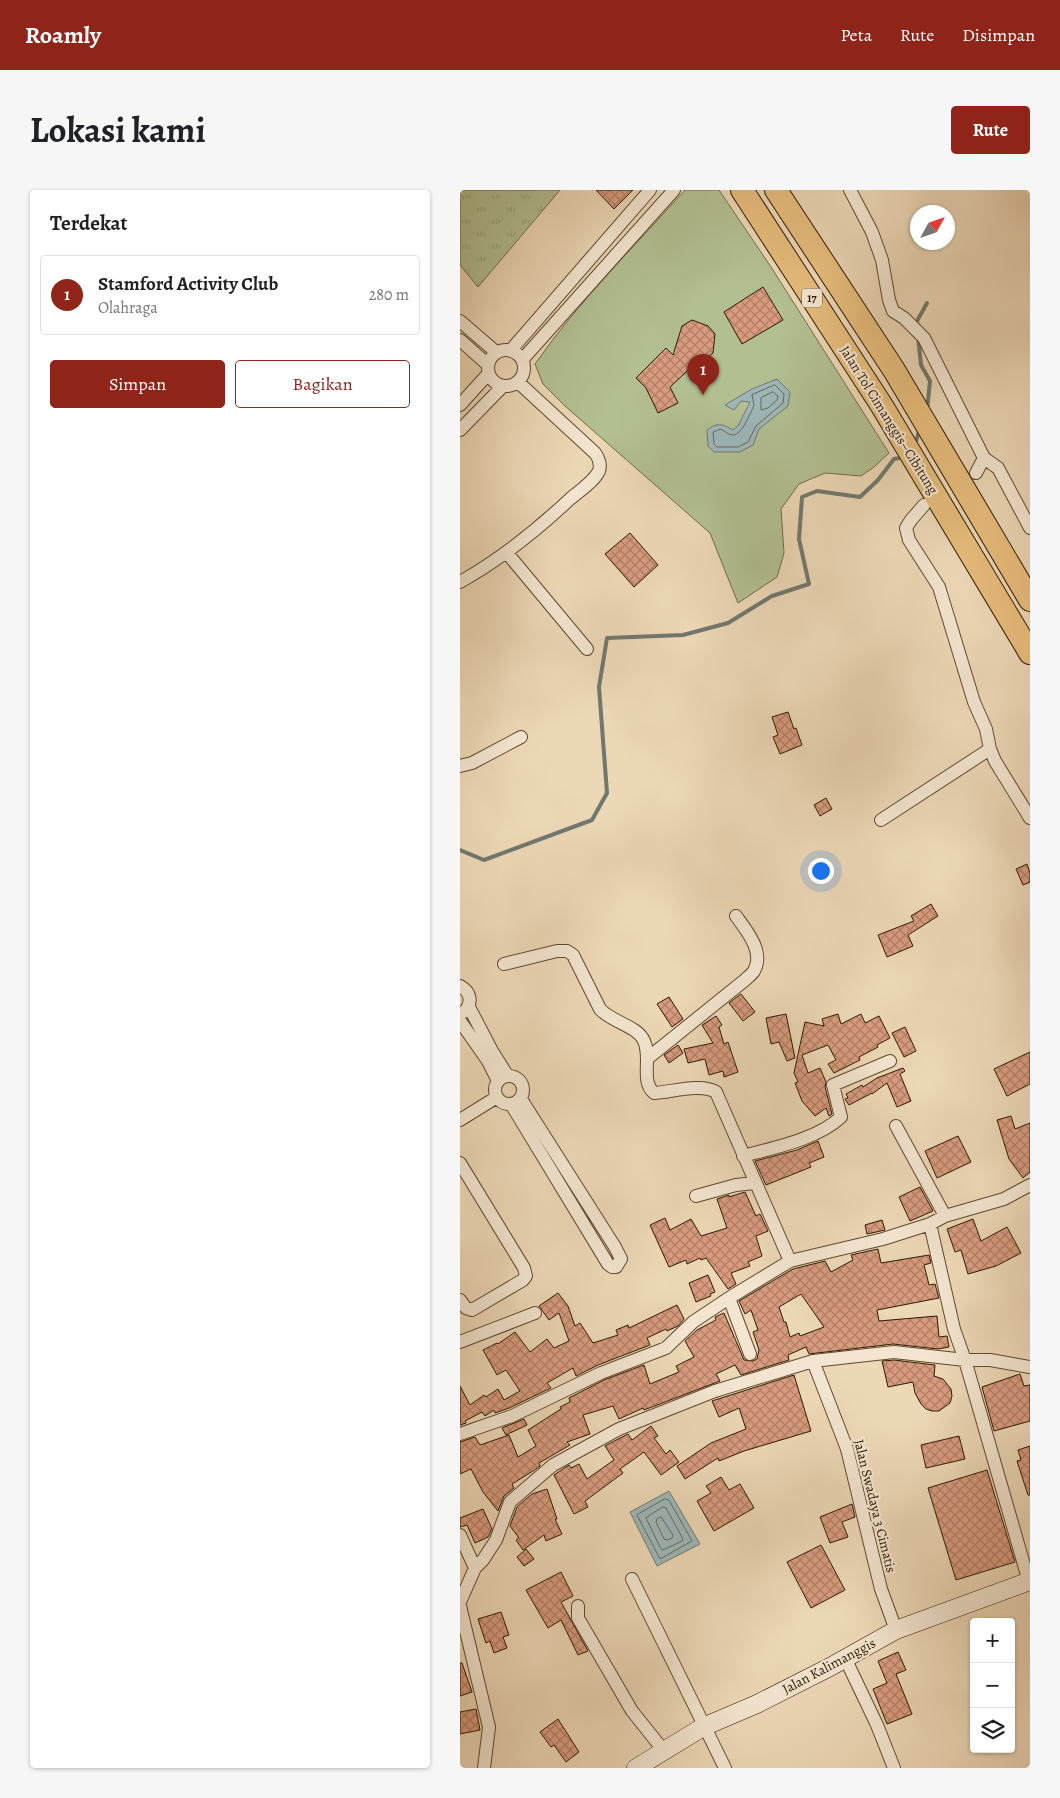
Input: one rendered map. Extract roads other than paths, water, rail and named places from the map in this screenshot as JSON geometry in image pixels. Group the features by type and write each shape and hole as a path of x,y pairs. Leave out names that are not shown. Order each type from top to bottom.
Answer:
{"highway":[{"name":"Jalan Tol Cimanggis–Cibitung","path":"742,190 927,478 1030,654"},
{"name":"Jalan Tol Cimanggis–Cibitung","path":"776,190 894,370 1030,600"}],"main road":[{"name":"Jalan Kalimanggis","path":"643,1766 703,1728 757,1704 896,1630 1030,1581"}],"street":[{"path":"511,350 650,190"},
{"path":"522,360 674,190"},
{"path":"850,190 872,232 882,260 889,300 893,311 918,330 924,338 984,458 998,468 1030,528"},
{"path":"460,321 496,352"},
{"path":"460,340 488,369 494,382 502,387"},
{"path":"460,405 488,369 496,352 511,350 518,354 522,360 524,372 518,382 514,385 502,387 460,430"},
{"path":"460,582 507,553 583,488 600,470 595,453 518,382"},
{"path":"976,473 984,458"},
{"path":"924,505 906,528 909,540 939,587 974,702 986,729 990,749 995,761 1030,818"},
{"path":"507,553 587,649"},
{"path":"460,766 472,763 521,737"},
{"path":"881,820 990,749"},
{"path":"648,1058 754,971 757,957 753,942 736,916"},
{"path":"504,964 557,951 567,951 573,955 600,1009 605,1015 640,1033 648,1058 646,1082 654,1093 701,1088 709,1088 716,1092 790,1261"},
{"path":"460,986 470,996 464,1011 492,1051 503,1078"},
{"path":"460,1021 488,1061 503,1078 518,1078 522,1083 524,1088 516,1102 505,1104 497,1097 495,1092 503,1078"},
{"path":"743,1156 792,1143 833,1124 841,1117 833,1085 890,1061"},
{"path":"460,1120 497,1097"},
{"path":"516,1102 615,1246 620,1260 616,1267 608,1264 516,1102"},
{"path":"896,1126 946,1216"},
{"path":"460,1163 524,1268 526,1276 523,1280 472,1310 466,1308 460,1300"},
{"path":"696,1196 736,1185 755,1183"},
{"path":"460,1434 512,1416 601,1373 666,1348 694,1322 790,1261 883,1239 930,1224 946,1216 1004,1199 1030,1184"},
{"path":"930,1224 954,1329 965,1360 1030,1581"},
{"path":"729,1298 750,1354"},
{"path":"460,1342 534,1313"},
{"path":"460,1602 475,1568 484,1560 496,1540 510,1502 553,1466 628,1425 715,1391 813,1361 894,1352 965,1360 990,1360 1030,1367"},
{"name":"Jalan Swadaya 3 Cimatis","path":"813,1361 847,1449 881,1590 896,1630"},
{"path":"460,1535 475,1568"},
{"path":"632,1579 724,1768"},
{"path":"460,1606 489,1727 484,1768"},
{"path":"578,1606 578,1618 632,1710 664,1751"},
{"path":"845,1658 877,1725 894,1768"}],"water":[{"path":"777,379 790,392 788,406 759,429 753,445 740,452 714,452 708,446 707,430 720,425 733,430 738,426 750,402 741,401 734,410 725,405 752,389"},
{"path":"669,1491 700,1544 657,1566 630,1512"}],"waterway":[{"path":"917,325 917,321 927,303"},
{"path":"918,337 921,365 930,381 927,410"},
{"path":"915,445 919,431"},
{"path":"460,850 484,860 592,820 607,793 599,687 607,638 683,635 728,623 772,596 809,584 799,539 802,497 817,491 860,497 878,480 894,459 905,457"}],"place":[{"name":"Stamford Activity Club","path":"703,395"}]}
